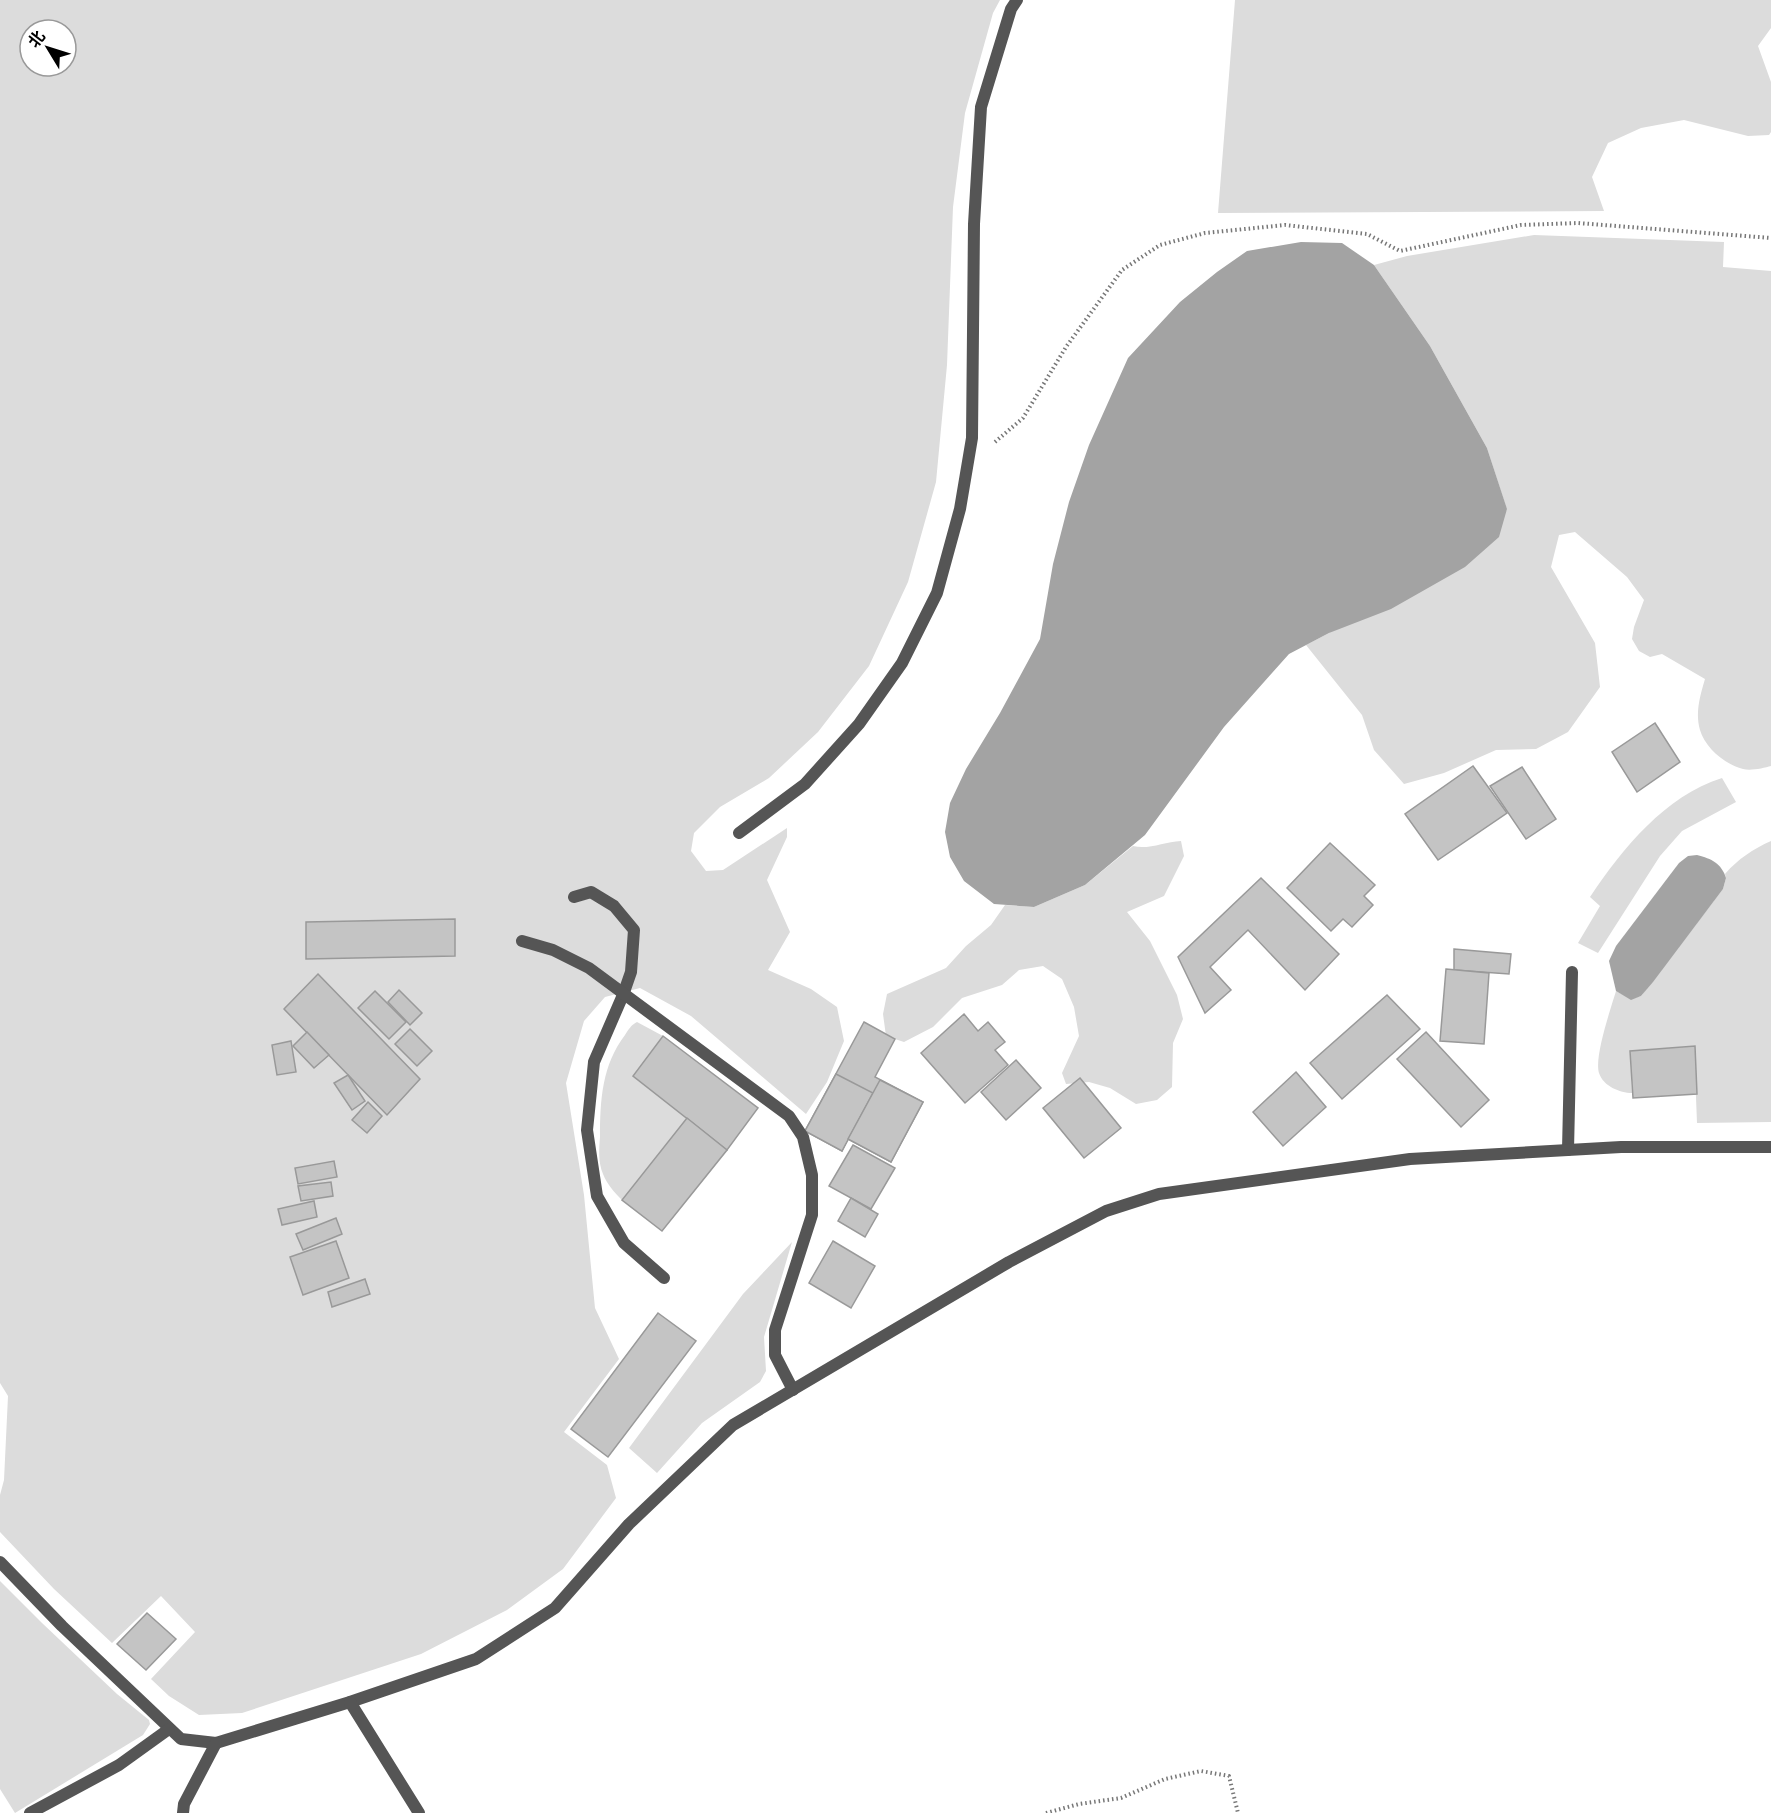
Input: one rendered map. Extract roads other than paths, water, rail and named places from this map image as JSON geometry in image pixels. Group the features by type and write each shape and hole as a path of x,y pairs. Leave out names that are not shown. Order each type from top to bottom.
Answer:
{"street":[{"path":"739,833 806,784 859,724 902,663 937,593 960,509 972,438 974,224 981,107 1011,9 1017,0"},
{"path":"574,897 591,892 614,906 634,930 631,972 594,1062 587,1130 597,1196 624,1243 664,1278"},
{"path":"522,941 553,950 588,968 789,1116 803,1137 812,1175 812,1215 775,1330 775,1355 793,1390"},
{"path":"1568,1150 1572,972"},
{"path":"0,1562 62,1626 169,1729 181,1739 216,1743 350,1702 476,1659 555,1608 629,1524 733,1425 1009,1262 1106,1211 1159,1194 1410,1159 1621,1147 1771,1147"},
{"path":"350,1702 419,1813"},
{"path":"30,1813 119,1765 169,1729"},
{"path":"183,1813 184,1804 216,1743"}]}
